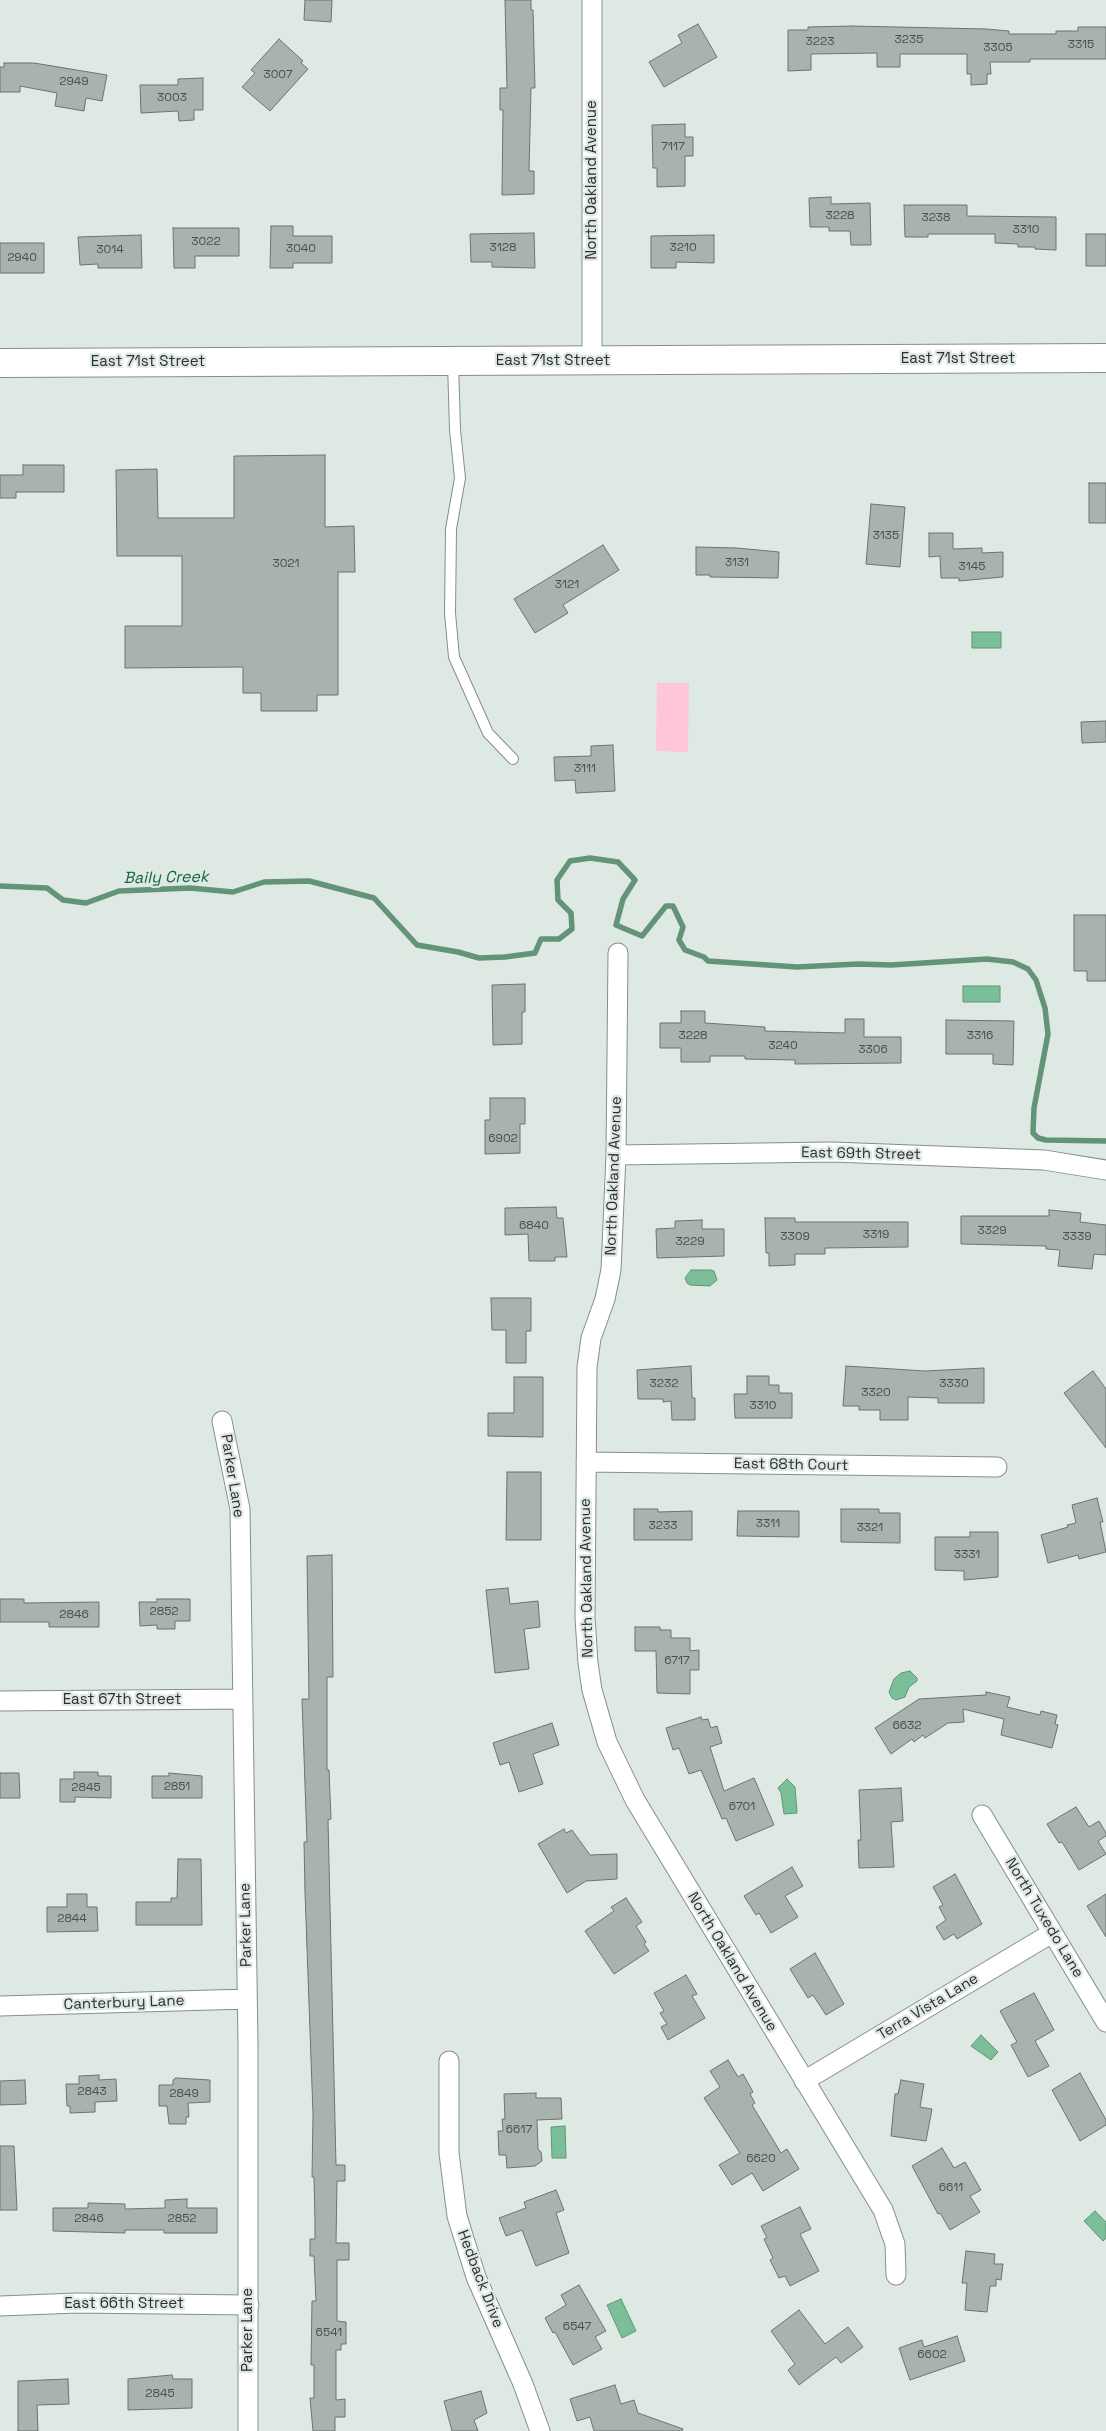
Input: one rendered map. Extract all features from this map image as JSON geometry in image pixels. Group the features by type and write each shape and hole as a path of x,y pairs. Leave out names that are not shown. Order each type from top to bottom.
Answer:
{"main road":[{"name":"East 71st Street","path":"0,363 1106,358"}],"street":[{"name":"North Oakland Avenue","path":"592,0 592,361"},
{"name":"North Oakland Avenue","path":"618,954 616,1156 609,1281 591,1338 587,1360 586,1645 592,1690 607,1742 635,1800 888,2222 894,2244 896,2275"},
{"name":"East 69th Street","path":"616,1156 832,1152 1044,1160 1106,1170"},
{"name":"Parker Lane","path":"222,1420 240,1509 247,1999 248,2431"},
{"name":"East 68th Court","path":"586,1462 997,1467"},
{"name":"East 67th Street","path":"0,1701 243,1699"},
{"name":"North Tuxedo Lane","path":"982,1815 1106,2022"},
{"name":"Terra Vista Lane","path":"804,2081 1052,1932"},
{"name":"Canterbury Lane","path":"0,2006 247,1999"},
{"name":"Hedback Drive","path":"449,2062 449,2153 457,2216 476,2276 523,2384 540,2431"},
{"name":"East 66th Street","path":"0,2306 77,2303 249,2305"}],"lane":[{"path":"453,361 455,430 460,478 451,529 450,613 454,657 488,732 513,759"}],"shaded area":[{"path":"972,632 1001,632 1001,648 972,648"},
{"path":"657,683 689,683 688,752 656,751"},
{"path":"963,986 1000,986 1000,1002 963,1002"},
{"path":"691,1270 714,1271 717,1280 710,1286 690,1285 685,1278"},
{"path":"910,1671 917,1678 917,1681 909,1687 905,1697 896,1700 892,1698 889,1692 894,1679 901,1673"},
{"path":"787,1779 795,1787 797,1813 784,1814 781,1793 778,1788"},
{"path":"981,2035 998,2052 991,2060 971,2046"},
{"path":"565,2126 566,2158 552,2158 551,2127"},
{"path":"1095,2211 1106,2222 1106,2238 1103,2241 1084,2221"},
{"path":"621,2299 636,2331 622,2338 607,2305"}],"building":[{"path":"305,0 332,0 331,22 304,20"},
{"path":"505,0 531,0 531,10 533,10 535,88 531,88 529,171 534,171 534,194 502,195 503,110 500,110 500,88 507,88"},
{"path":"698,24 717,57 664,87 649,62 682,43 678,35"},
{"path":"808,27 986,29 1009,31 1009,34 1056,34 1056,31 1078,31 1078,27 1106,27 1106,59 1030,59 1030,62 990,62 991,74 987,74 987,84 971,85 971,74 967,74 967,54 900,54 900,67 877,67 877,53 811,54 811,70 788,71 788,30 808,30"},
{"path":"279,39 303,61 301,63 308,69 270,111 242,87 255,73 251,70"},
{"path":"4,63 34,63 107,75 102,101 86,98 84,111 55,106 57,93 20,86 20,92 0,92 0,67 4,67"},
{"path":"203,78 203,110 194,110 194,120 179,121 178,111 141,113 140,85 178,85 178,79"},
{"path":"685,124 685,137 693,137 693,156 685,156 685,186 657,187 657,168 653,168 652,125"},
{"path":"831,197 831,204 870,203 871,245 851,245 850,231 829,231 829,227 810,227 809,198"},
{"path":"904,205 967,205 967,216 1056,217 1056,250 1018,247 1018,244 995,243 995,234 928,234 928,237 905,237"},
{"path":"271,226 293,226 293,236 332,236 332,263 293,263 293,268 270,268"},
{"path":"173,228 239,228 239,256 195,256 195,268 174,268"},
{"path":"534,233 535,268 492,267 492,262 471,262 470,234"},
{"path":"1086,234 1106,234 1106,266 1086,266"},
{"path":"141,235 142,268 98,268 98,264 80,265 78,237"},
{"path":"714,235 714,263 676,262 676,268 651,268 651,236"},
{"path":"0,243 44,243 44,273 0,273"},
{"path":"325,455 325,527 354,526 355,572 338,572 338,695 317,695 317,711 261,711 261,693 243,693 243,667 125,668 125,626 182,626 182,556 117,556 116,470 157,469 158,518 234,518 234,456"},
{"path":"23,465 64,465 64,492 16,492 16,498 0,498 0,475 23,475"},
{"path":"1089,483 1106,483 1106,523 1089,523"},
{"path":"871,504 905,507 900,567 866,564"},
{"path":"929,533 953,533 953,549 982,548 982,553 1003,552 1003,577 959,581 959,578 941,578 940,556 929,557"},
{"path":"603,545 619,570 563,605 568,613 535,633 514,599"},
{"path":"696,547 779,552 778,578 696,575"},
{"path":"1106,721 1106,742 1082,743 1081,722"},
{"path":"613,745 615,791 576,793 575,780 555,781 554,757 591,756 591,746"},
{"path":"1074,915 1106,915 1106,981 1087,981 1087,971 1074,971"},
{"path":"525,984 525,1012 522,1012 522,1044 493,1045 492,985"},
{"path":"681,1011 705,1011 705,1023 765,1027 765,1031 845,1033 845,1019 864,1019 864,1037 901,1037 901,1063 795,1064 795,1060 745,1059 745,1056 710,1056 710,1062 681,1062 681,1048 660,1048 660,1023 681,1023"},
{"path":"946,1020 1014,1021 1013,1065 993,1064 993,1054 946,1054"},
{"path":"490,1098 525,1098 525,1124 520,1124 520,1153 485,1154 485,1120 490,1120"},
{"path":"556,1207 557,1218 563,1218 567,1257 555,1257 555,1261 529,1261 528,1234 505,1235 505,1208"},
{"path":"1049,1210 1081,1213 1080,1222 1106,1225 1106,1255 1094,1254 1092,1269 1058,1266 1060,1250 1046,1249 1046,1246 961,1244 961,1216 1049,1216"},
{"path":"765,1218 795,1218 795,1222 908,1222 908,1247 825,1248 825,1254 795,1254 795,1265 769,1266 769,1253 766,1253"},
{"path":"702,1220 702,1229 724,1229 724,1256 657,1258 656,1229 675,1228 675,1221"},
{"path":"491,1298 531,1298 531,1331 526,1331 526,1363 506,1363 506,1330 492,1330"},
{"path":"691,1366 692,1398 695,1398 695,1420 672,1420 671,1401 663,1402 663,1399 638,1399 637,1370"},
{"path":"846,1366 925,1371 984,1368 984,1403 938,1403 938,1398 908,1397 908,1420 880,1420 880,1410 859,1410 859,1406 843,1406"},
{"path":"1093,1371 1106,1389 1106,1448 1064,1393"},
{"path":"747,1376 769,1376 769,1385 779,1385 779,1393 792,1393 792,1418 735,1418 734,1394 747,1394"},
{"path":"514,1377 543,1377 543,1437 488,1436 488,1413 514,1413"},
{"path":"507,1472 541,1472 541,1540 506,1540"},
{"path":"1097,1498 1103,1522 1100,1522 1106,1552 1079,1559 1078,1555 1048,1563 1041,1535 1076,1523 1072,1505"},
{"path":"634,1509 658,1509 658,1512 692,1511 692,1540 634,1540"},
{"path":"841,1509 879,1509 879,1513 900,1513 900,1543 841,1542"},
{"path":"738,1511 799,1511 799,1537 737,1536"},
{"path":"970,1532 998,1532 998,1577 964,1580 964,1571 935,1570 935,1537 970,1537"},
{"path":"332,1555 333,1677 327,1677 327,1770 329,1770 331,1819 328,1820 336,2165 345,2165 345,2181 337,2181 336,2243 349,2243 349,2260 337,2260 337,2321 346,2322 346,2344 341,2344 341,2350 336,2350 336,2400 345,2399 345,2417 335,2417 335,2431 313,2431 310,2398 314,2398 314,2365 311,2365 312,2301 316,2301 314,2256 310,2256 310,2239 315,2239 315,2222 314,2177 312,2177 313,2114 305,1892 304,1842 307,1842 302,1699 309,1699 307,1556"},
{"path":"508,1588 510,1604 538,1601 540,1627 524,1629 529,1669 495,1673 486,1590"},
{"path":"0,1599 24,1599 24,1603 99,1602 99,1627 49,1627 49,1622 0,1622"},
{"path":"157,1599 190,1599 190,1621 175,1621 175,1629 157,1629 157,1625 140,1626 139,1602 157,1602"},
{"path":"635,1627 660,1627 660,1630 671,1630 671,1638 690,1638 690,1651 699,1650 699,1670 690,1670 690,1694 657,1693 656,1651 635,1651"},
{"path":"986,1692 1010,1697 1007,1707 1040,1715 1041,1711 1057,1715 1055,1724 1058,1725 1052,1748 1001,1735 1004,1719 963,1709 964,1722 948,1723 925,1738 923,1735 914,1742 912,1739 891,1754 875,1728 919,1699 986,1695"},
{"path":"701,1717 702,1720 708,1719 711,1728 717,1726 722,1743 710,1747 724,1791 754,1778 774,1825 736,1841 726,1818 722,1819 701,1770 689,1774 679,1748 673,1750 666,1728"},
{"path":"552,1723 559,1745 533,1754 543,1784 519,1792 509,1762 500,1765 493,1743"},
{"path":"74,1772 98,1772 98,1776 111,1776 111,1798 75,1797 75,1802 60,1802 60,1779 74,1779"},
{"path":"0,1773 19,1773 20,1798 0,1798"},
{"path":"169,1773 202,1776 202,1798 152,1798 152,1776 169,1776"},
{"path":"901,1788 903,1821 891,1822 894,1867 859,1868 858,1840 861,1840 859,1790"},
{"path":"1076,1807 1089,1827 1099,1821 1106,1833 1106,1836 1098,1841 1106,1854 1079,1870 1062,1842 1059,1843 1047,1824"},
{"path":"564,1829 566,1833 572,1830 590,1855 617,1854 617,1879 586,1881 567,1893 538,1844"},
{"path":"178,1859 201,1859 202,1925 136,1925 136,1902 171,1902 171,1898 177,1898"},
{"path":"792,1867 803,1886 785,1896 798,1917 771,1933 759,1913 756,1915 744,1896"},
{"path":"955,1874 982,1924 957,1939 954,1934 944,1940 936,1927 946,1920 939,1907 943,1905 933,1887"},
{"path":"67,1894 87,1894 87,1907 97,1907 98,1931 47,1932 47,1907 67,1907"},
{"path":"1106,1894 1106,1937 1087,1906"},
{"path":"626,1898 642,1922 636,1926 649,1951 614,1974 585,1931 614,1911 611,1907"},
{"path":"815,1953 844,2004 826,2015 813,1995 808,1998 790,1969"},
{"path":"686,1975 697,1994 692,1996 705,2018 668,2040 661,2027 667,2024 660,2013 664,2011 654,1993"},
{"path":"1034,1993 1054,2030 1035,2041 1049,2066 1028,2077 1011,2045 1017,2042 1000,2011"},
{"path":"728,2060 738,2077 743,2074 753,2092 750,2094 755,2103 752,2105 781,2153 787,2149 799,2169 763,2191 752,2173 732,2185 719,2165 740,2153 704,2098 720,2087 710,2071"},
{"path":"1080,2073 1106,2120 1106,2125 1080,2141 1052,2090"},
{"path":"99,2075 99,2080 116,2079 117,2101 95,2102 95,2112 70,2113 70,2106 67,2106 66,2084 79,2084 79,2076"},
{"path":"176,2078 210,2080 210,2102 188,2103 189,2117 186,2117 186,2124 169,2124 167,2106 159,2106 159,2085 173,2085 173,2080"},
{"path":"25,2080 26,2104 0,2105 0,2081"},
{"path":"901,2080 924,2084 920,2107 932,2109 926,2141 891,2136 895,2094 898,2094"},
{"path":"536,2093 536,2098 561,2098 562,2119 537,2120 538,2149 541,2152 542,2161 535,2166 507,2168 506,2155 499,2155 498,2131 503,2131 502,2119 505,2119 504,2094"},
{"path":"0,2146 14,2146 17,2210 0,2210"},
{"path":"942,2148 954,2168 965,2162 981,2190 970,2196 980,2212 950,2230 940,2213 938,2214 912,2166"},
{"path":"556,2190 564,2210 556,2213 569,2253 536,2266 522,2230 506,2236 499,2218 526,2208 524,2202"},
{"path":"187,2199 187,2208 217,2208 217,2233 164,2233 164,2230 125,2230 125,2233 53,2231 53,2208 88,2208 88,2203 125,2204 125,2209 165,2208 165,2200"},
{"path":"800,2207 811,2229 800,2234 819,2271 790,2286 785,2276 779,2278 770,2260 773,2258 764,2239 767,2238 761,2226"},
{"path":"966,2251 995,2254 994,2264 1003,2264 1001,2280 996,2279 996,2286 990,2286 987,2312 965,2310 967,2283 962,2283"},
{"path":"579,2285 606,2331 595,2337 602,2349 573,2365 545,2318 566,2305 561,2295"},
{"path":"799,2310 825,2344 848,2327 863,2347 841,2363 836,2357 799,2385 788,2370 795,2364 771,2331"},
{"path":"957,2336 965,2361 910,2380 899,2348 922,2340 924,2347"},
{"path":"172,2375 173,2379 192,2379 192,2408 128,2410 128,2379"},
{"path":"68,2379 69,2404 37,2405 38,2431 18,2431 18,2381"},
{"path":"615,2385 621,2404 634,2400 638,2413 683,2429 682,2431 594,2431 590,2417 577,2421 570,2399"},
{"path":"481,2391 487,2413 474,2420 478,2431 452,2431 444,2401"}],"waterway":[{"name":"Baily Creek","path":"0,886 47,888 63,900 86,903 119,891 190,888 233,892 264,882 309,881 374,898 417,945 458,952 479,958 505,957 535,953 541,939 559,939 572,929 571,913 558,900 557,880 570,861 590,858 618,862 635,880 623,899 616,925 642,936 666,906 673,906 683,927 679,940 685,950 704,957 708,961 797,967 858,964 891,965 987,959 1013,962 1028,969 1036,980 1045,1008 1048,1034 1034,1108 1033,1133 1038,1138 1046,1140 1106,1141"}]}
